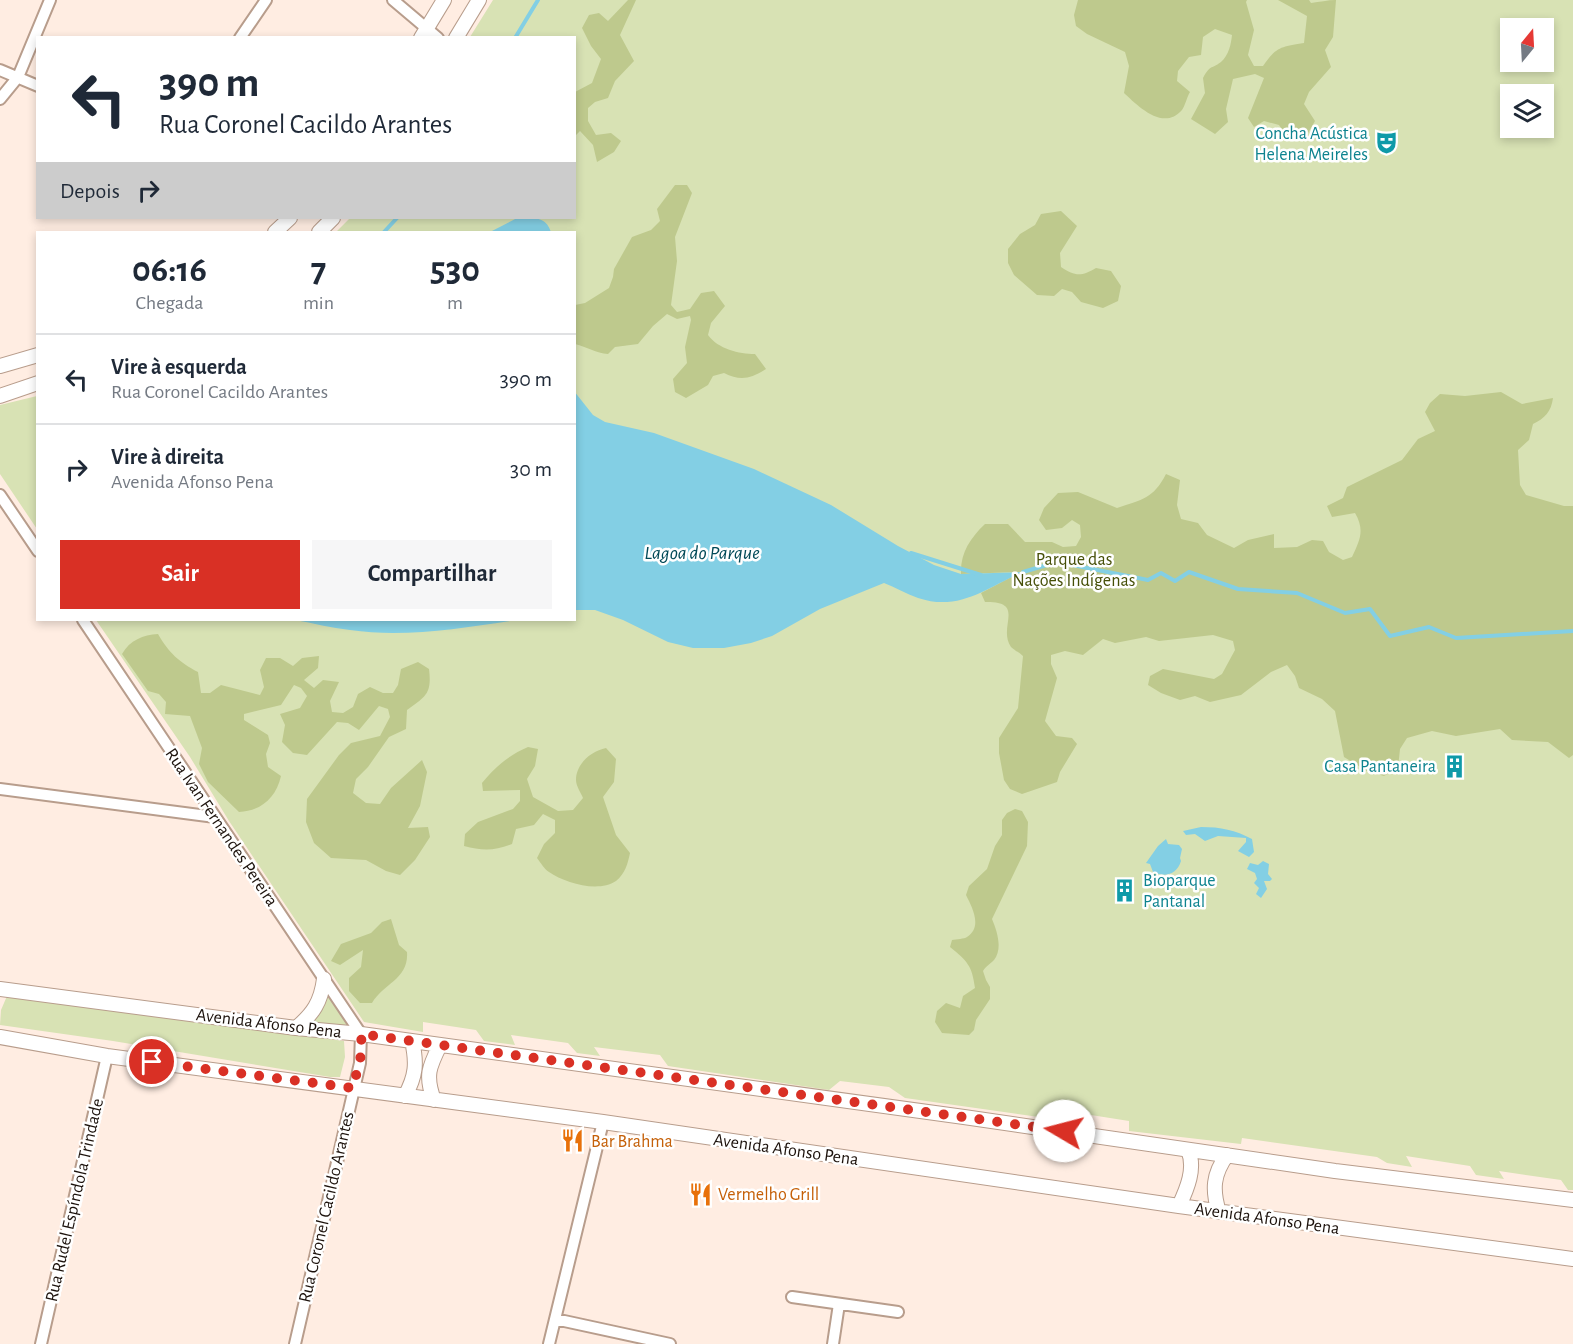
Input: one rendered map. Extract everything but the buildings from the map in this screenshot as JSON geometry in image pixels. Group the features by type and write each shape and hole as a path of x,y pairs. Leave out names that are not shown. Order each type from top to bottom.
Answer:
{"main road":[{"path":"429,34 444,0"},
{"path":"457,36 479,0"},
{"path":"276,231 289,219"},
{"path":"320,231 330,219"},
{"path":"0,366 36,357"},
{"path":"0,396 36,384"},
{"path":"296,1028 309,1017 316,1007 322,995 324,979"},
{"name":"Avenida Afonso Pena","path":"0,990 296,1028 361,1034 1347,1173 1573,1200"},
{"name":"Avenida Afonso Pena","path":"0,1037 107,1056 603,1122 1219,1212 1573,1258"},
{"path":"405,1096 416,1070 412,1041"},
{"path":"434,1100 428,1086 428,1072 440,1045"},
{"path":"1179,1206 1191,1169 1191,1156 1188,1150"},
{"path":"1219,1212 1214,1181 1227,1155"}],"street":[{"path":"0,99 18,77 50,0"},
{"path":"241,36 266,0"},
{"path":"393,0 429,34"},
{"path":"0,70 36,85"},
{"path":"0,495 36,548"},
{"name":"Rua Ivan Fernandes Pereira","path":"84,621 361,1034"},
{"path":"0,789 215,817"},
{"name":"Rua Coronel Cacildo Arantes","path":"295,1344 362,1051 361,1034"},
{"name":"Rua Rudel Espíndola Trindade","path":"41,1344 107,1056"},
{"path":"549,1344 603,1122"},
{"path":"792,1297 898,1312"},
{"path":"833,1344 839,1304"},
{"path":"555,1319 670,1344"}],"green space":[{"name":"Parque das Nações Indígenas","path":"493,0 1573,0 1573,1190 1568,1190 1561,1180 1499,1171 1504,1179 1476,1175 1470,1166 1406,1156 1412,1167 1387,1163 1377,1157 1242,1138 1241,1144 1129,1131 1129,1121 1053,1109 1060,1120 905,1098 889,1087 840,1081 829,1090 668,1066 660,1055 594,1047 600,1056 577,1053 568,1043 511,1035 515,1045 484,1041 476,1030 423,1022 423,1032 364,1022 229,821 190,757 97,621 576,621 576,231 337,231 349,219 576,219 576,36 471,36"},
{"path":"628,0 636,0 620,35 634,61 615,81 608,98 595,102 588,108 588,121 596,135 611,133 621,141 614,152 597,162 593,145 580,131 576,135 576,91 592,83 601,59 582,28 589,15 599,13 608,21"},
{"path":"1078,0 1247,0 1254,30 1248,55 1254,66 1263,66 1280,48 1304,43 1307,16 1278,0 1309,0 1311,3 1336,0 1333,37 1325,50 1331,67 1309,92 1304,104 1315,121 1308,133 1288,138 1279,125 1264,121 1254,127 1248,118 1264,78 1255,74 1233,79 1226,109 1228,122 1215,134 1191,119 1205,93 1203,78 1209,69 1224,59 1230,46 1232,35 1215,29 1203,37 1201,55 1189,57 1178,71 1177,81 1190,92 1182,110 1175,116 1167,118 1151,114 1124,93 1129,66 1125,52 1087,34 1076,26 1074,15"},
{"path":"675,185 687,185 692,193 675,237 677,261 671,305 677,312 690,309 701,293 714,291 725,306 711,323 708,335 717,344 729,350 755,354 766,369 745,378 724,373 713,376 708,385 686,398 675,392 673,379 687,363 685,347 690,316 677,319 667,314 638,344 615,347 608,354 576,344 576,305 585,303 609,288 614,269 632,237 651,230 660,221 657,209"},
{"path":"1061,211 1077,226 1060,253 1061,267 1078,274 1096,268 1111,271 1121,286 1118,301 1103,308 1081,302 1072,292 1062,289 1054,296 1037,295 1014,275 1008,263 1008,249 1020,234 1035,225 1041,214"},
{"path":"1501,392 1522,404 1553,398 1549,411 1533,424 1529,440 1518,450 1520,485 1526,495 1564,506 1573,506 1573,755 1569,758 1548,742 1512,740 1500,729 1456,736 1432,731 1407,738 1400,749 1398,768 1384,776 1367,771 1344,757 1335,711 1322,699 1299,688 1295,676 1287,665 1271,672 1241,695 1210,702 1195,696 1180,700 1148,685 1150,676 1163,669 1214,679 1222,674 1235,650 1233,641 1213,635 1159,641 1146,637 1115,643 1103,639 1083,655 1065,651 1051,655 1051,664 1057,678 1045,721 1056,736 1072,738 1077,744 1060,772 1057,782 1022,794 1010,789 1004,780 999,738 1018,708 1023,656 1011,647 1008,639 1008,611 1005,606 985,602 981,593 1021,572 961,574 962,560 967,547 985,524 1008,524 1025,542 1052,542 1063,547 1076,546 1081,537 1080,525 1072,520 1062,528 1046,530 1039,520 1044,508 1058,493 1078,492 1117,508 1141,500 1152,493 1166,474 1180,480 1177,505 1181,519 1198,523 1207,535 1234,548 1248,540 1274,534 1274,548 1297,547 1312,540 1323,541 1329,552 1343,560 1352,557 1359,540 1360,525 1355,513 1332,517 1327,506 1343,498 1347,487 1402,460 1418,439 1435,431 1425,412 1430,403 1440,394 1465,396"},
{"path":"36,396 36,528 0,474 0,405"},
{"path":"158,634 175,656 198,672 201,693 210,693 221,685 260,695 264,687 260,670 266,658 280,658 293,666 302,658 319,656 318,668 304,680 314,688 323,680 339,682 330,701 332,712 343,713 353,707 358,694 370,687 383,693 393,693 398,685 401,669 418,662 429,669 430,684 426,694 407,710 406,729 389,737 368,767 356,779 353,793 366,803 380,804 391,788 422,760 427,772 420,806 408,828 428,827 430,837 415,860 400,875 386,871 366,860 331,858 314,843 306,822 307,799 339,755 351,743 380,736 390,717 388,709 379,706 359,730 348,723 337,722 307,755 293,753 282,742 285,725 280,714 300,708 307,696 301,688 294,685 281,705 244,714 244,720 268,735 270,743 266,754 268,767 281,776 275,791 266,802 254,809 239,812 208,782 199,764 202,748 190,716 165,714 166,702 159,694 148,691 122,654 137,639"},
{"path":"528,747 538,749 535,766 527,779 533,797 558,811 573,810 583,798 576,780 585,759 606,748 616,759 614,782 603,797 616,835 630,853 624,872 616,881 609,885 582,885 564,880 546,869 537,858 544,844 555,833 555,820 543,814 534,825 516,829 512,844 488,849 464,846 465,834 478,822 513,809 520,801 520,790 483,791 482,783 503,762"},
{"path":"1015,809 1022,811 1028,822 1027,846 992,919 997,934 998,951 994,960 983,971 990,987 990,999 969,1035 942,1033 935,1022 937,1011 946,1003 960,1008 963,996 975,988 968,964 950,947 952,940 967,937 974,928 975,917 966,895 969,886 987,869 995,846 1002,835 1002,820 1007,813"},
{"path":"391,919 399,945 407,952 407,961 400,975 372,1003 360,1003 349,991 349,978 361,967 363,950 340,965 331,961 341,944 371,933 382,922"},
{"path":"325,990 350,1028 305,1023"},
{"path":"7,996 344,1041 345,1057 340,1077 330,1077 0,1025 1,1010"}],"water":[{"path":"515,219 538,219 546,223 551,231 492,231"},
{"name":"Lagoa do Parque","path":"576,394 593,415 605,422 654,433 754,469 831,505 934,565 961,574 1023,572 973,596 947,602 933,602 918,598 884,583 820,609 772,636 724,648 693,648 668,642 623,620 595,610 576,610"},
{"path":"300,621 509,621 433,631 392,633 343,629"},
{"path":"1201,827 1228,830 1246,836 1252,839 1254,852 1249,857 1238,851 1246,842 1246,838 1218,836 1205,841 1195,834 1186,835 1183,831"},
{"path":"1166,839 1168,844 1179,845 1182,849 1181,861 1174,872 1162,875 1153,872 1150,864 1146,863"},
{"path":"1263,861 1269,864 1268,874 1272,879 1264,881 1267,889 1261,898 1256,894 1259,888 1254,883 1257,879 1255,873 1247,869 1250,863 1258,865"}],"waterway":[{"path":"516,36 538,0"},
{"path":"385,231 396,219"},
{"path":"911,553 981,575"},
{"path":"1023,572 1057,562 1148,580 1161,573 1175,581 1189,572 1238,589 1297,593 1345,613 1370,609 1390,636 1429,627 1456,638 1573,631"}],"place":[{"name":"Concha Acústica Helena Meireles","path":"1386,143"},
{"name":"Casa Pantaneira","path":"1454,766"},
{"name":"Bioparque Pantanal","path":"1125,890"},
{"name":"Bar Brahma","path":"573,1141"},
{"name":"Vermelho Grill","path":"700,1194"}],"route":[{"path":"152,1062 353,1088 362,1051 361,1034 1064,1131"}]}
